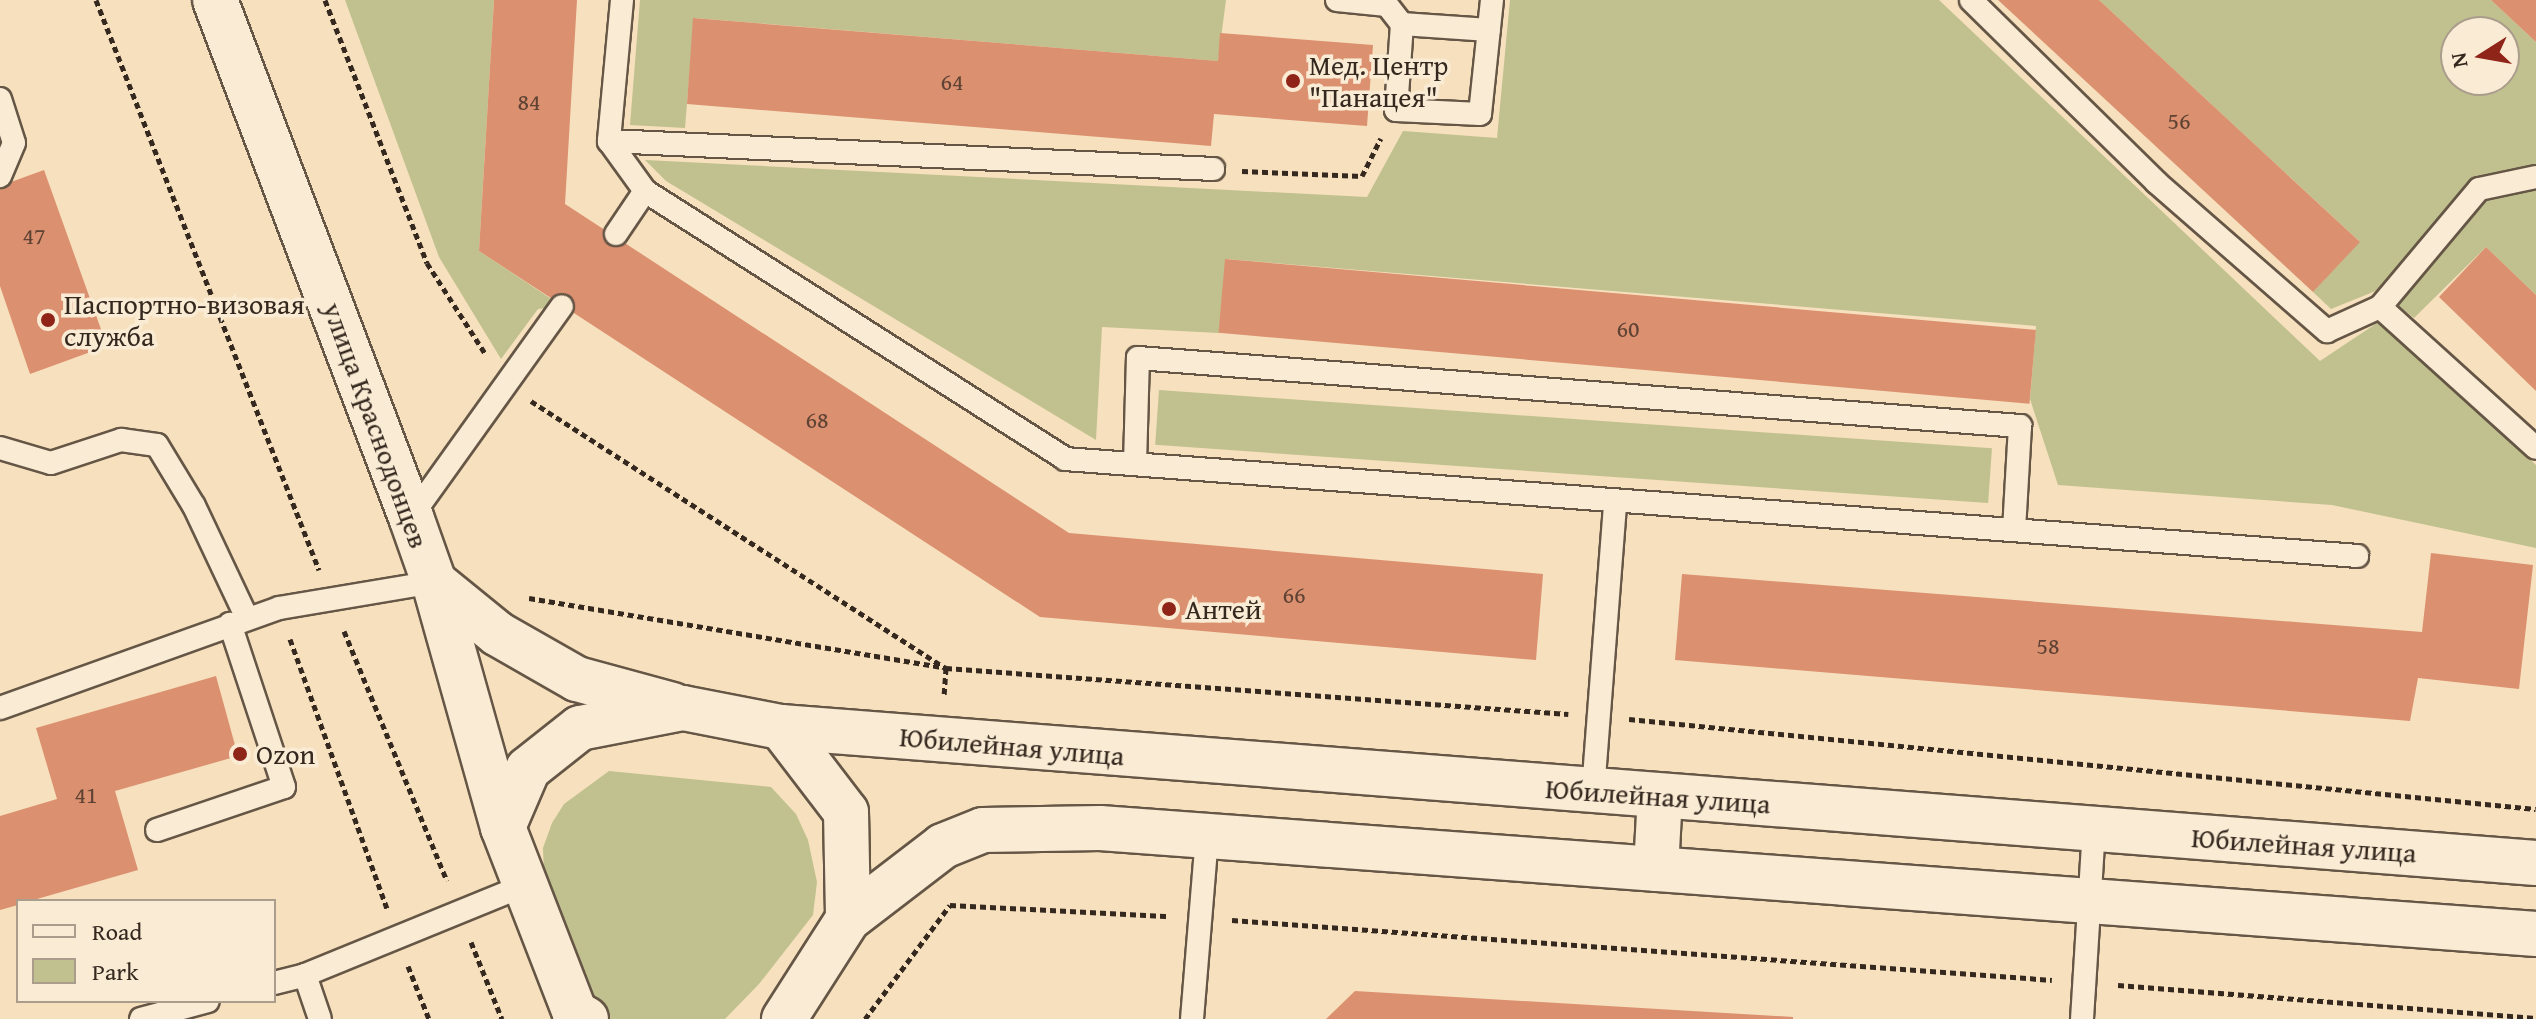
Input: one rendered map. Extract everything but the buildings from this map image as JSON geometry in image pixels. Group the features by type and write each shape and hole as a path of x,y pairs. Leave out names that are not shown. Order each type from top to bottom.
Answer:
{"street":[{"name":"улица Краснодонцев","path":"215,0 411,517 434,582 503,827 580,1017"},
{"name":"улица Краснодонцев","path":"434,582 498,634 577,679 683,708 781,727"},
{"path":"503,827 528,769 580,728 683,708"},
{"path":"781,727 846,812 848,919"},
{"name":"Юбилейная улица","path":"781,727 2536,863"},
{"path":"1656,869 1660,796"},
{"path":"784,1019 848,919 943,846 983,830 1100,828 2536,934"}],"lane":[{"path":"622,0 609,141 645,191 1065,459 1615,503 2357,556"},
{"path":"1337,0 1387,5 1402,24 1396,110 1480,114 1492,0"},
{"path":"1971,0 2156,182 2327,331 2380,307 2479,189 2536,177"},
{"path":"1402,24 1489,30"},
{"path":"0,99 14,143 0,176"},
{"path":"609,141 1213,169"},
{"path":"616,234 645,191"},
{"path":"411,517 562,306"},
{"path":"2380,307 2536,448"},
{"path":"1135,464 1138,358 2020,426 2014,530"},
{"path":"0,448 51,463 121,440 157,445 194,506 238,621 284,787 157,830"},
{"path":"1593,791 1615,503"},
{"path":"0,708 279,608 434,582"},
{"path":"2082,1019 2092,902 2094,830"},
{"path":"1192,1019 1207,836"},
{"path":"276,982 305,975 525,885"},
{"path":"305,975 320,1019"},
{"path":"141,1019 201,1003"}],"path":[{"path":"96,0 331,599 502,1019"},
{"path":"325,0 427,263 506,385 946,668"},
{"path":"1213,169 1362,176 1396,110"},
{"path":"525,597 946,668 1599,716 2536,809"},
{"path":"279,608 429,1019"},
{"path":"940,741 946,668"},
{"path":"865,1019 950,905 943,846"},
{"path":"950,905 1201,917 2536,1018"}],"green space":[{"path":"345,0 494,0 479,251 562,306 538,309 501,359 439,257"},
{"path":"640,0 1226,0 1218,61 694,18 685,128 630,125"},
{"path":"1510,0 1939,0 2320,361 2380,321 2536,465 2536,548 2332,505 2058,485 2030,399 2036,326 1226,259 1219,333 1102,327 1096,440 666,181 645,160 1367,197 1403,131 1497,138"},
{"path":"2099,0 2491,0 2508,16 2440,16 2440,96 2520,96 2520,27 2536,42 2536,295 2486,247 2414,318 2378,290 2331,309 2313,292 2359,241"},
{"path":"1159,390 1992,448 1988,503 1155,445"},
{"path":"609,771 771,787 796,814 808,840 817,882 813,915 759,984 725,1019 608,1019 588,1001 544,877 543,848 552,823 564,804"}],"place":[{"name":"Мед. Центр \"Панацея\"","path":"1293,81"},
{"name":"Паспортно-визовая служба","path":"48,320"},
{"name":"Антей","path":"1169,609"},
{"name":"Ozon","path":"240,754"}]}
